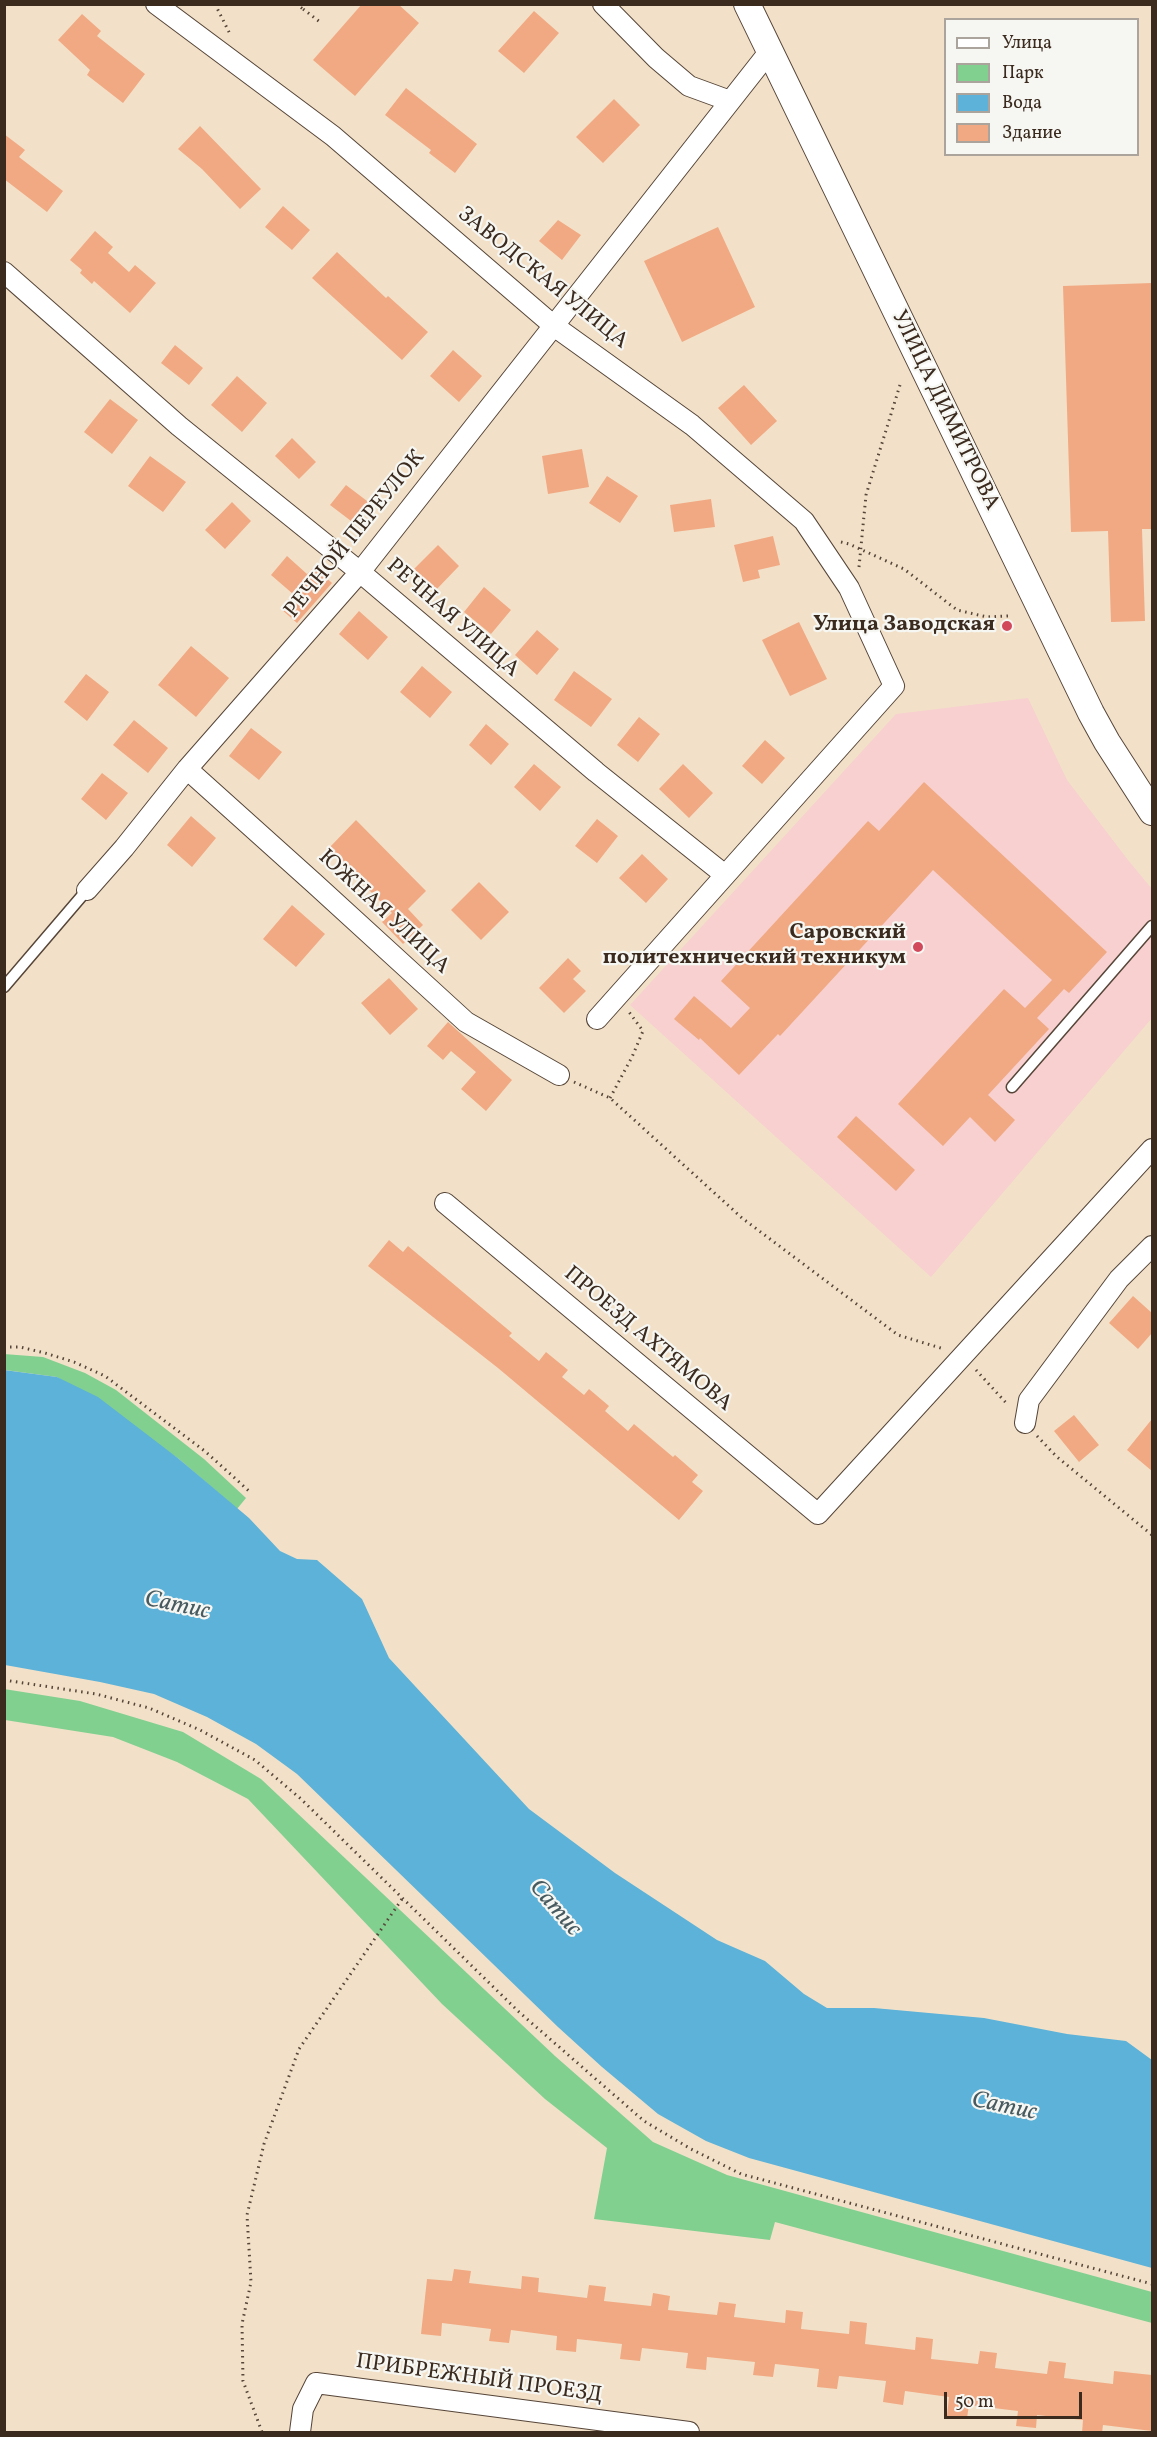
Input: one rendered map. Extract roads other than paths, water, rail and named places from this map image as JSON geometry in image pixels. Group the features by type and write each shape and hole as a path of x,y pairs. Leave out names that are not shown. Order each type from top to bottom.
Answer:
{"street":[{"name":"ЗАВОДСКАЯ УЛИЦА","path":"156,4 333,136 554,326 692,425 804,521 849,588 894,686 725,875"},
{"path":"603,4 656,58 689,86 730,101"},
{"name":"УЛИЦА ДИМИТРОВА","path":"747,4 1091,713 1112,752 1152,812"},
{"name":"РЕЧНОЙ ПЕРЕУЛОК","path":"87,890 187,770 360,572 769,52"},
{"name":"РЕЧНАЯ УЛИЦА","path":"4,272 179,426 360,572 596,772 725,875"},
{"name":"ЮЖНАЯ УЛИЦА","path":"187,770 466,1022 559,1075"},
{"path":"597,1019 725,875"},
{"name":"ПРОЕЗД АХТЯМОВА","path":"445,1203 818,1514 1152,1149"},
{"path":"1025,1423 1029,1400 1119,1279 1152,1246"},
{"name":"ПРИБРЕЖНЫЙ ПРОЕЗД","path":"300,2433 303,2409 316,2383 689,2433"}],"lane":[{"name":"РЕЧНОЙ ПЕРЕУЛОК","path":"4,987 87,890"},
{"path":"1012,1087 1152,926"}],"water":[{"name":"Сатис","path":"4,1370 57,1377 98,1397 179,1459 249,1518 280,1551 297,1559 317,1560 362,1599 389,1658 529,1809 615,1873 717,1940 765,1961 804,1994 827,2008 874,2008 984,2018 1067,2034 1126,2041 1152,2060 1152,2268 749,2158 706,2141 658,2114 602,2067 297,1774 256,1744 207,1717 154,1694 5,1665"}],"place":[{"name":"Улица Заводская","path":"1007,626"},
{"name":"Саровский политехнический техникум","path":"918,947"}]}
